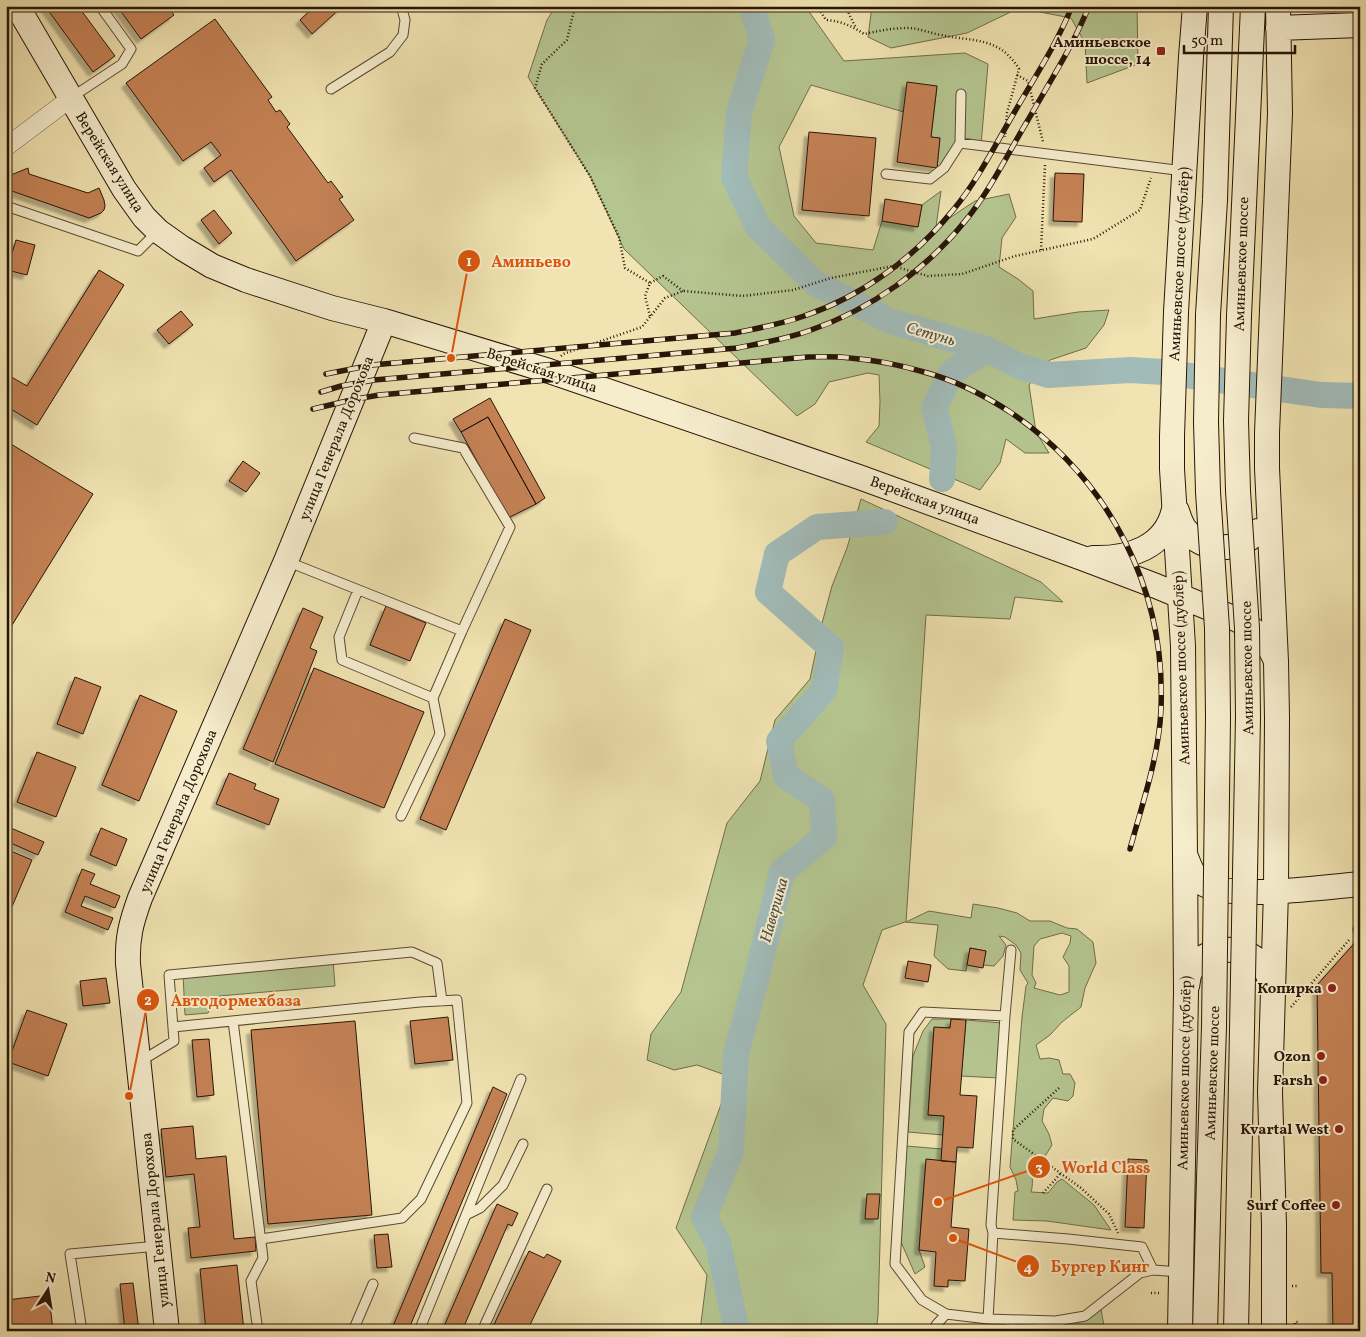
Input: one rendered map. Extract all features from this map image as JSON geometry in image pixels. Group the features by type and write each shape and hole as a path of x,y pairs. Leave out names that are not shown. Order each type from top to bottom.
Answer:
{"street":[{"name":"Верейская улица","path":"18,6 124,189 144,217 158,231 212,266 246,280 332,308 384,321 549,371 884,486 1082,558 1180,596 1249,626 1263,638 1271,649 1276,661"},
{"name":"Аминьевское шоссе (дублёр)","path":"1180,1330 1186,992 1185,855 1183,646 1174,505 1172,436 1176,312 1195,6"},
{"name":"Аминьевское шоссе","path":"1205,1331 1214,1027 1218,718 1217,628 1208,492 1206,422 1208,315 1215,200 1221,6"},
{"name":"Аминьевское шоссе","path":"1236,1331 1248,717 1247,628 1238,491 1236,421 1253,6"},
{"path":"1274,1331 1274,1225 1270,1092 1280,1002 1276,891 1276,661 1266,433 1280,113 1278,17 1360,25"},
{"path":"6,147 70,98"},
{"name":"улица Генерала Дорохова","path":"167,1331 127,944 132,922 144,889 286,561 384,321"},
{"path":"1174,505 1180,521 1191,536 1206,545 1224,548 1241,544 1256,533 1262,526 1265,518 1268,500"},
{"path":"1082,558 1108,558 1126,555 1146,548 1166,528 1172,517 1174,505"},
{"path":"1183,646 1187,633 1199,621 1214,615 1228,616"},
{"path":"1185,855 1194,874 1203,883 1218,890 1234,892 1276,891 1360,884"},
{"path":"1186,992 1189,975 1199,961 1214,952 1230,950 1247,953 1261,963 1270,977 1280,1002"}],"lane":[{"path":"70,98 122,64 130,49 100,6"},
{"path":"331,89 390,52 403,35 405,20 401,6"},
{"path":"886,174 930,179 944,168 960,143 961,94"},
{"path":"960,143 1184,171"},
{"path":"6,206 138,251 158,231"},
{"path":"401,816 440,734 433,698 510,527 464,448 414,438"},
{"path":"286,561 462,631"},
{"path":"358,590 340,637 342,660 433,698"},
{"path":"988,1319 991,1225 1011,950"},
{"path":"139,1062 174,1041 169,975 412,952 437,963 442,1001"},
{"path":"173,1027 456,1000 467,1103 421,1199 402,1218 261,1239"},
{"path":"1005,1016 923,1012 909,1032 895,1264 922,1300 946,1314 1010,1320 1056,1321 1086,1316 1140,1273 1153,1270 1181,1272"},
{"path":"233,1021 263,1258 251,1281 258,1331"},
{"path":"419,1331 521,1079"},
{"path":"466,1216 480,1208 503,1185 523,1144"},
{"path":"482,1331 547,1189"},
{"path":"992,1233 1142,1247 1153,1270"},
{"path":"82,1331 70,1254 158,1246"},
{"path":"353,1331 373,1284"},
{"path":"936,1325 946,1314"},
{"path":"1010,1320 1010,1331"},
{"path":"1056,1321 1060,1331"}],"path":[{"path":"581,6 574,10 567,40 542,64 535,88 590,176 619,237 625,268 650,283"},
{"path":"817,6 826,20 841,21 864,34 907,28 923,30 938,35 984,41 1001,49 1013,60 1018,69 1007,113 1004,148"},
{"path":"847,6 857,29"},
{"path":"1017,75 1028,81 1046,154 1041,250"},
{"path":"549,371 563,354 642,327 665,298 683,291 743,296 793,290 831,278 893,266 928,276 962,274 1014,256 1093,240 1140,210 1154,168"},
{"path":"650,316 645,296 650,283 663,276 683,291"},
{"path":"1280,1002 1359,930"},
{"path":"1059,1088 1013,1130 1012,1139 1082,1188 1109,1214 1118,1234 1119,1244"},
{"path":"1043,1193 1060,1174"},
{"path":"1151,1293 1160,1293"},
{"path":"1294,1331 1294,1322 1300,1322"}],"green space":[{"path":"556,6 805,6 844,61 965,53 988,64 981,145 960,143 944,168 937,168 940,138 931,137 937,86 904,112 811,85 779,147 794,216 816,243 873,250 882,221 918,227 922,205 941,191 936,227 975,201 1009,194 1016,217 1002,238 999,267 1033,291 1034,319 1078,312 1109,310 1104,325 1086,348 1050,360 1029,385 1036,432 1049,453 1025,453 1006,439 1000,463 980,490 866,442 879,426 880,402 879,375 868,373 829,382 815,404 797,416 624,249 590,176 528,77 547,20"},
{"path":"872,6 1137,6 1138,64 1087,83 1085,43 1071,18 1019,8 967,33 891,48 868,37"},
{"path":"861,499 1041,582 1063,602 1015,597 1010,619 926,615 906,922 929,911 971,918 973,904 1017,913 1030,921 1050,921 1067,928 1077,929 1093,942 1096,963 1085,988 1081,1007 1036,1045 1040,1059 1059,1060 1063,1074 1070,1074 1075,1083 1073,1096 1068,1101 1053,1098 1044,1109 1042,1121 1052,1145 1042,1161 1030,1170 1032,1175 1031,1192 1048,1193 1062,1179 1094,1205 1111,1230 1047,1221 1013,1220 1015,1192 1018,1191 1016,1180 1010,1167 1022,1017 1028,983 1020,970 1021,953 1016,945 1005,937 999,936 1006,945 1003,956 994,966 983,965 986,951 970,948 966,971 948,969 934,956 938,925 905,922 882,930 863,985 886,1024 878,1316 876,1331 700,1331 707,1275 676,1228 731,1077 697,1065 674,1070 647,1060 651,1034 681,992 727,823 760,781 775,720 810,679 832,586 847,548","holes":["1062,933 1071,936 1070,943 1063,957 1069,966 1069,992 1060,995 1034,988 1036,983 1032,975 1034,946 1040,939"]},
{"path":"333,960 335,986 219,996 208,1013 185,1015 183,974"},
{"path":"932,1019 951,1019 950,1028 934,1028 928,1115 944,1116 943,1135 908,1132 913,1056 923,1031"},
{"path":"966,1020 1002,1023 999,1078 961,1076"},
{"path":"906,1146 942,1149 942,1161 926,1160 919,1250 925,1267 915,1274 901,1242"},
{"path":"1100,1304 1105,1331 1022,1331 1023,1320 1085,1316"}],"building":[{"path":"45,6 78,6 115,56 93,72"},
{"path":"117,6 167,6 174,15 141,39"},
{"path":"315,6 343,6 312,34 300,20"},
{"path":"215,19 272,97 268,100 276,112 280,110 290,124 287,127 328,183 331,181 343,197 339,199 354,220 296,261 231,170 214,182 204,168 221,155 211,142 183,161 126,83"},
{"path":"907,82 937,86 931,137 940,138 937,168 897,162"},
{"path":"809,132 876,138 869,216 802,210"},
{"path":"28,168 29,174 88,193 99,188 104,200 104,210 89,218 9,190 6,184 6,177"},
{"path":"1055,173 1084,174 1082,222 1053,221"},
{"path":"885,199 922,205 918,227 882,221"},
{"path":"214,210 232,233 219,244 201,220"},
{"path":"16,240 35,245 27,275 7,270"},
{"path":"99,270 124,285 37,425 6,406 6,378 8,375 27,386"},
{"path":"181,311 193,325 169,344 157,330"},
{"path":"490,398 545,498 536,504 488,417 461,432 453,419"},
{"path":"488,417 536,504 508,518 461,432"},
{"path":"6,441 93,494 9,630 6,629"},
{"path":"243,461 260,473 246,492 229,481"},
{"path":"386,606 426,623 410,661 370,645"},
{"path":"303,608 323,617 310,648 317,651 273,762 243,749"},
{"path":"505,619 531,630 446,830 420,819"},
{"path":"314,668 424,712 384,808 275,764"},
{"path":"75,677 101,687 83,734 57,724"},
{"path":"140,695 177,711 139,801 102,785"},
{"path":"37,752 76,767 56,817 17,802"},
{"path":"229,773 256,784 254,789 279,799 269,825 216,804"},
{"path":"6,826 44,842 38,855 6,841"},
{"path":"101,828 127,839 116,866 90,855"},
{"path":"6,849 32,860 8,916 6,915"},
{"path":"82,869 95,874 90,884 120,896 115,908 85,896 81,906 113,918 108,930 65,912"},
{"name":"Kvartal West","path":"1359,938 1360,1331 1333,1331 1332,1273 1321,1273 1317,985"},
{"path":"970,948 986,951 983,968 967,965"},
{"path":"908,961 931,965 928,982 905,978"},
{"path":"106,978 110,1003 83,1006 80,981"},
{"path":"27,1010 67,1024 48,1076 8,1062"},
{"path":"448,1017 453,1060 415,1064 410,1021"},
{"path":"951,1019 966,1020 960,1095 977,1096 973,1148 957,1147 956,1162 941,1161 944,1116 928,1115 934,1027 950,1028"},
{"path":"355,1021 372,1215 268,1224 251,1030"},
{"path":"209,1039 214,1095 197,1097 192,1040"},
{"path":"493,1087 507,1094 408,1331 391,1331"},
{"path":"193,1126 196,1159 226,1156 234,1239 255,1237 256,1251 191,1258 188,1228 200,1227 194,1174 166,1177 161,1129"},
{"path":"926,1159 956,1162 951,1227 969,1229 965,1281 948,1280 948,1287 934,1286 936,1252 919,1250"},
{"path":"1128,1159 1147,1160 1144,1228 1125,1227"},
{"path":"867,1194 880,1194 878,1219 865,1219"},
{"path":"497,1204 518,1213 512,1226 508,1224 462,1331 442,1331"},
{"path":"388,1234 392,1267 377,1268 374,1235"},
{"path":"529,1251 544,1258 547,1254 561,1261 527,1331 491,1331"},
{"path":"237,1265 244,1331 206,1331 200,1269"},
{"path":"133,1283 139,1331 125,1331 120,1284"},
{"path":"49,1295 53,1331 6,1331 6,1300"}],"waterway":[{"name":"Сетунь","path":"751,6 762,39 739,112 734,177 758,227 815,283 890,321 986,349 1017,365 1048,375 1130,370 1164,372 1321,395 1360,396"},
{"name":"Навершка","path":"942,479 944,446 934,408 951,373 986,349"},
{"name":"Навершка","path":"737,1331 718,1243 704,1217 731,1152 736,1054 782,872 824,837 822,800 786,776 779,741 824,690 831,648 768,592 777,554 817,527 885,522"}],"railway":[{"path":"326,374 372,365 735,333 796,319 847,298 905,259 939,227 963,198 1045,61 1072,6"},
{"path":"321,392 374,380 737,348 802,333 855,311 896,286 915,271 966,220 991,183 1052,78 1076,35 1089,6"},
{"path":"313,409 379,395 808,357 845,357 897,365 946,379 979,394 1010,412 1045,439 1076,470 1103,504 1124,541 1142,580 1153,621 1160,665 1161,709 1157,745 1145,798 1130,849"}],"place":[{"name":"Аминьевское шоссе, 14","path":"1161,51"},
{"name":"Аминьево","path":"451,358"},
{"name":"Копирка","path":"1332,988"},
{"name":"Ozon","path":"1321,1056"},
{"name":"Farsh","path":"1323,1080"},
{"name":"Автодормехбаза","path":"129,1096"},
{"name":"Kvartal West","path":"1339,1129"},
{"name":"World Class","path":"938,1202"},
{"name":"Surf Coffee","path":"1336,1205"},
{"name":"Бургер Кинг","path":"953,1238"}]}
